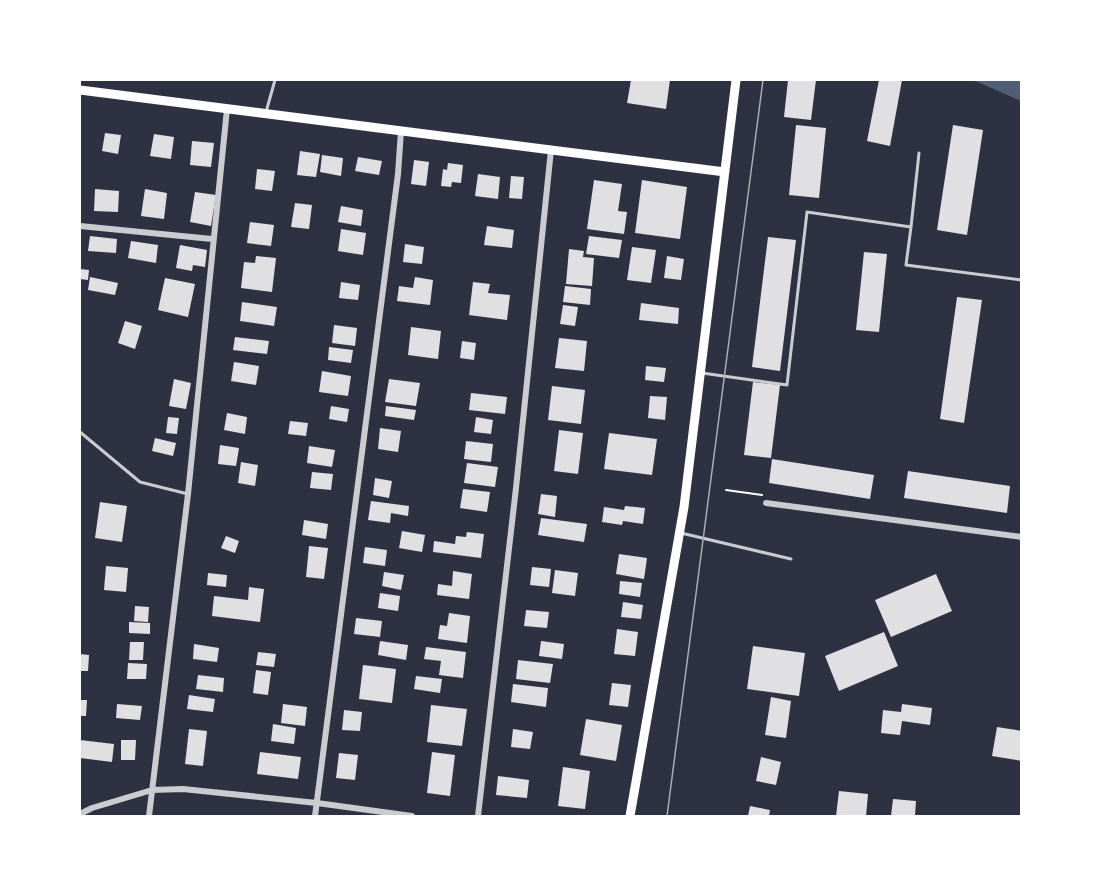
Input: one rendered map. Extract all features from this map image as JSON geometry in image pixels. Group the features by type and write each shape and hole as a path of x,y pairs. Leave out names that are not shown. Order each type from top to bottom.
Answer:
{"main road":[{"path":"630,816 679,533 736,80"},
{"path":"80,90 725,172"}],"street":[{"path":"149,816 188,494 226,109"},
{"path":"315,816 402,131"},
{"path":"478,816 516,488 551,150"},
{"path":"80,226 212,239"},
{"path":"766,503 1022,537"},
{"path":"80,814 92,808 152,790 183,789 412,816"}],"lane":[{"path":"266,114 275,80"},
{"path":"919,153 906,265 1022,280"},
{"path":"700,372 787,386 807,212 911,227"},
{"path":"80,432 140,482 188,494"},
{"path":"679,533 791,559"}],"water":[{"path":"973,80 1021,80 1021,101"}],"building":[{"path":"631,80 670,80 666,109 627,103"},
{"path":"788,80 816,80 811,120 784,117"},
{"path":"879,80 902,80 890,146 867,141"},
{"path":"796,125 826,128 819,198 789,195"},
{"path":"953,125 983,130 967,235 937,230"},
{"path":"105,133 121,135 118,154 102,151"},
{"path":"154,134 174,137 171,159 150,156"},
{"path":"192,141 214,143 211,167 190,165"},
{"path":"300,151 320,154 316,177 297,175"},
{"path":"322,155 343,158 341,176 320,172"},
{"path":"358,157 382,161 379,175 355,171"},
{"path":"414,160 429,162 426,186 411,184"},
{"path":"448,163 463,165 461,183 452,182 451,187 441,186 443,169 447,170"},
{"path":"257,169 275,171 272,191 255,189"},
{"path":"478,174 500,177 498,199 475,196"},
{"path":"511,176 524,177 522,199 509,198"},
{"path":"594,180 622,184 618,211 627,212 624,234 587,229"},
{"path":"642,180 687,187 680,239 635,233"},
{"path":"95,189 119,191 118,212 94,211"},
{"path":"145,189 167,193 164,219 141,216"},
{"path":"195,192 216,195 211,226 190,222"},
{"path":"295,203 312,205 309,229 291,227"},
{"path":"341,206 363,210 361,226 338,222"},
{"path":"250,222 274,225 271,246 247,243"},
{"path":"487,226 514,230 512,248 484,245"},
{"path":"341,229 366,233 363,255 338,251"},
{"path":"90,236 117,239 116,253 88,251"},
{"path":"589,236 622,240 619,258 586,254"},
{"path":"768,237 796,240 780,371 752,367"},
{"path":"131,241 158,245 156,263 128,258"},
{"path":"405,244 424,247 422,264 403,262"},
{"path":"180,245 207,250 205,267 193,265 192,271 176,268"},
{"path":"632,247 656,250 651,283 627,280"},
{"path":"569,249 584,251 583,257 594,258 592,286 566,284"},
{"path":"864,252 887,254 879,332 856,330"},
{"path":"256,256 276,258 272,292 241,288 244,262 255,263"},
{"path":"667,256 684,259 681,280 664,278"},
{"path":"80,269 89,270 88,280 80,279"},
{"path":"90,277 118,283 115,295 88,290"},
{"path":"415,277 433,280 430,305 397,301 399,286 413,288"},
{"path":"165,278 195,284 188,317 158,310"},
{"path":"341,282 360,285 358,300 339,298"},
{"path":"473,282 490,284 488,293 510,295 507,320 469,315"},
{"path":"565,286 591,289 590,305 563,302"},
{"path":"957,297 982,300 964,423 940,419"},
{"path":"242,302 277,307 274,326 240,321"},
{"path":"641,303 679,308 678,324 639,320"},
{"path":"563,305 578,307 575,326 560,324"},
{"path":"125,321 142,326 135,349 118,343"},
{"path":"334,325 357,328 355,346 332,343"},
{"path":"411,327 441,331 438,359 408,355"},
{"path":"235,337 269,341 267,354 233,350"},
{"path":"559,338 587,341 584,371 555,368"},
{"path":"462,341 476,343 474,360 460,358"},
{"path":"329,347 353,350 351,363 328,360"},
{"path":"234,362 259,366 256,385 231,381"},
{"path":"646,366 666,368 664,382 645,380"},
{"path":"322,371 351,376 348,396 319,392"},
{"path":"174,379 191,383 186,409 169,406"},
{"path":"389,379 420,383 416,406 385,402"},
{"path":"753,382 780,385 771,458 744,455"},
{"path":"552,386 585,390 581,424 548,420"},
{"path":"471,393 507,397 505,414 469,410"},
{"path":"650,396 667,397 665,420 648,418"},
{"path":"331,406 349,409 347,422 329,419"},
{"path":"386,406 416,410 414,420 385,416"},
{"path":"227,413 247,417 245,434 224,430"},
{"path":"168,417 179,418 177,434 166,433"},
{"path":"476,417 493,420 491,434 474,432"},
{"path":"290,421 308,423 306,436 288,434"},
{"path":"380,428 401,431 398,452 378,449"},
{"path":"559,430 583,433 578,474 554,471"},
{"path":"609,433 657,439 652,475 604,469"},
{"path":"155,438 176,443 173,456 152,451"},
{"path":"466,441 493,444 491,462 464,459"},
{"path":"220,445 239,448 236,466 218,464"},
{"path":"309,446 335,450 332,467 307,463"},
{"path":"772,459 874,475 870,499 769,483"},
{"path":"241,462 258,465 255,486 238,483"},
{"path":"467,463 498,467 495,487 464,483"},
{"path":"908,471 1010,486 1007,513 904,498"},
{"path":"312,472 333,474 331,490 310,488"},
{"path":"375,478 392,481 389,498 373,495"},
{"path":"463,489 490,492 487,512 460,508"},
{"path":"541,494 557,496 555,517 538,514"},
{"path":"371,501 409,506 408,516 391,513 390,523 368,520"},
{"path":"100,502 127,506 122,542 95,538"},
{"path":"625,506 645,508 643,524 623,521 622,525 602,522 604,507 624,510"},
{"path":"541,518 587,524 584,542 538,535"},
{"path":"304,520 328,524 326,539 302,535"},
{"path":"402,531 425,535 422,552 399,548"},
{"path":"467,532 484,534 481,558 433,552 434,541 455,544 456,536 466,537"},
{"path":"226,536 239,541 235,553 221,548"},
{"path":"309,546 328,548 324,579 306,577"},
{"path":"365,547 387,550 385,566 363,563"},
{"path":"619,554 647,558 644,579 616,574"},
{"path":"106,566 128,568 126,592 104,590"},
{"path":"532,567 551,569 549,587 530,585"},
{"path":"555,570 578,573 575,596 552,593"},
{"path":"453,571 472,574 469,599 437,595 438,584 452,586"},
{"path":"384,572 404,575 401,590 382,586"},
{"path":"208,573 227,575 226,587 207,585"},
{"path":"936,574 952,611 891,637 875,600"},
{"path":"620,581 642,583 640,597 619,594"},
{"path":"249,587 264,589 260,622 212,616 214,596 248,600"},
{"path":"380,593 400,596 398,611 378,608"},
{"path":"623,602 643,605 641,619 621,617"},
{"path":"135,606 149,607 148,622 134,621"},
{"path":"526,610 549,612 547,628 524,626"},
{"path":"449,613 470,616 467,643 438,639 440,625 447,626"},
{"path":"356,618 382,621 380,637 354,634"},
{"path":"129,622 150,623 150,634 129,633"},
{"path":"617,629 638,632 635,656 614,654"},
{"path":"884,632 898,666 839,691 825,656"},
{"path":"380,641 408,645 406,660 378,655"},
{"path":"541,641 564,644 562,659 539,656"},
{"path":"130,642 144,642 143,660 129,660"},
{"path":"194,644 219,648 217,662 193,659"},
{"path":"753,646 805,653 799,696 747,689"},
{"path":"426,647 466,652 463,678 439,675 441,661 424,659"},
{"path":"258,652 276,654 274,667 256,665"},
{"path":"80,654 89,655 88,671 80,671"},
{"path":"518,660 553,664 550,683 516,679"},
{"path":"128,663 147,664 146,679 127,679"},
{"path":"363,665 396,669 392,703 359,699"},
{"path":"256,670 271,672 268,695 253,693"},
{"path":"198,675 224,678 223,692 196,689"},
{"path":"416,676 442,679 440,693 414,689"},
{"path":"612,683 631,685 628,707 609,705"},
{"path":"513,684 548,688 546,707 511,702"},
{"path":"189,695 215,699 213,712 187,709"},
{"path":"771,697 791,701 786,738 765,735"},
{"path":"80,700 87,700 86,716 80,716"},
{"path":"117,704 142,706 140,720 116,718"},
{"path":"283,704 307,707 305,726 281,723"},
{"path":"902,704 932,708 930,725 902,721 900,735 881,733 883,710 901,712"},
{"path":"431,705 467,709 462,746 427,742"},
{"path":"344,710 362,712 360,731 342,730"},
{"path":"586,719 622,725 616,761 580,755"},
{"path":"273,724 296,728 294,744 271,741"},
{"path":"997,727 1022,731 1022,761 992,756"},
{"path":"189,729 207,731 203,766 185,764"},
{"path":"513,729 533,732 530,749 511,747"},
{"path":"80,740 114,744 112,762 80,758"},
{"path":"121,740 136,740 135,760 121,760"},
{"path":"260,752 301,757 298,779 257,774"},
{"path":"432,752 455,755 450,796 427,793"},
{"path":"339,753 358,755 355,780 336,778"},
{"path":"761,757 781,762 776,785 756,781"},
{"path":"563,767 590,771 585,809 558,806"},
{"path":"498,776 529,780 527,798 496,795"},
{"path":"839,791 868,794 866,816 836,816"},
{"path":"893,799 916,801 915,816 891,816"},
{"path":"750,806 770,810 769,816 748,816"}],"tram line":[{"path":"667,816 763,80"}]}
